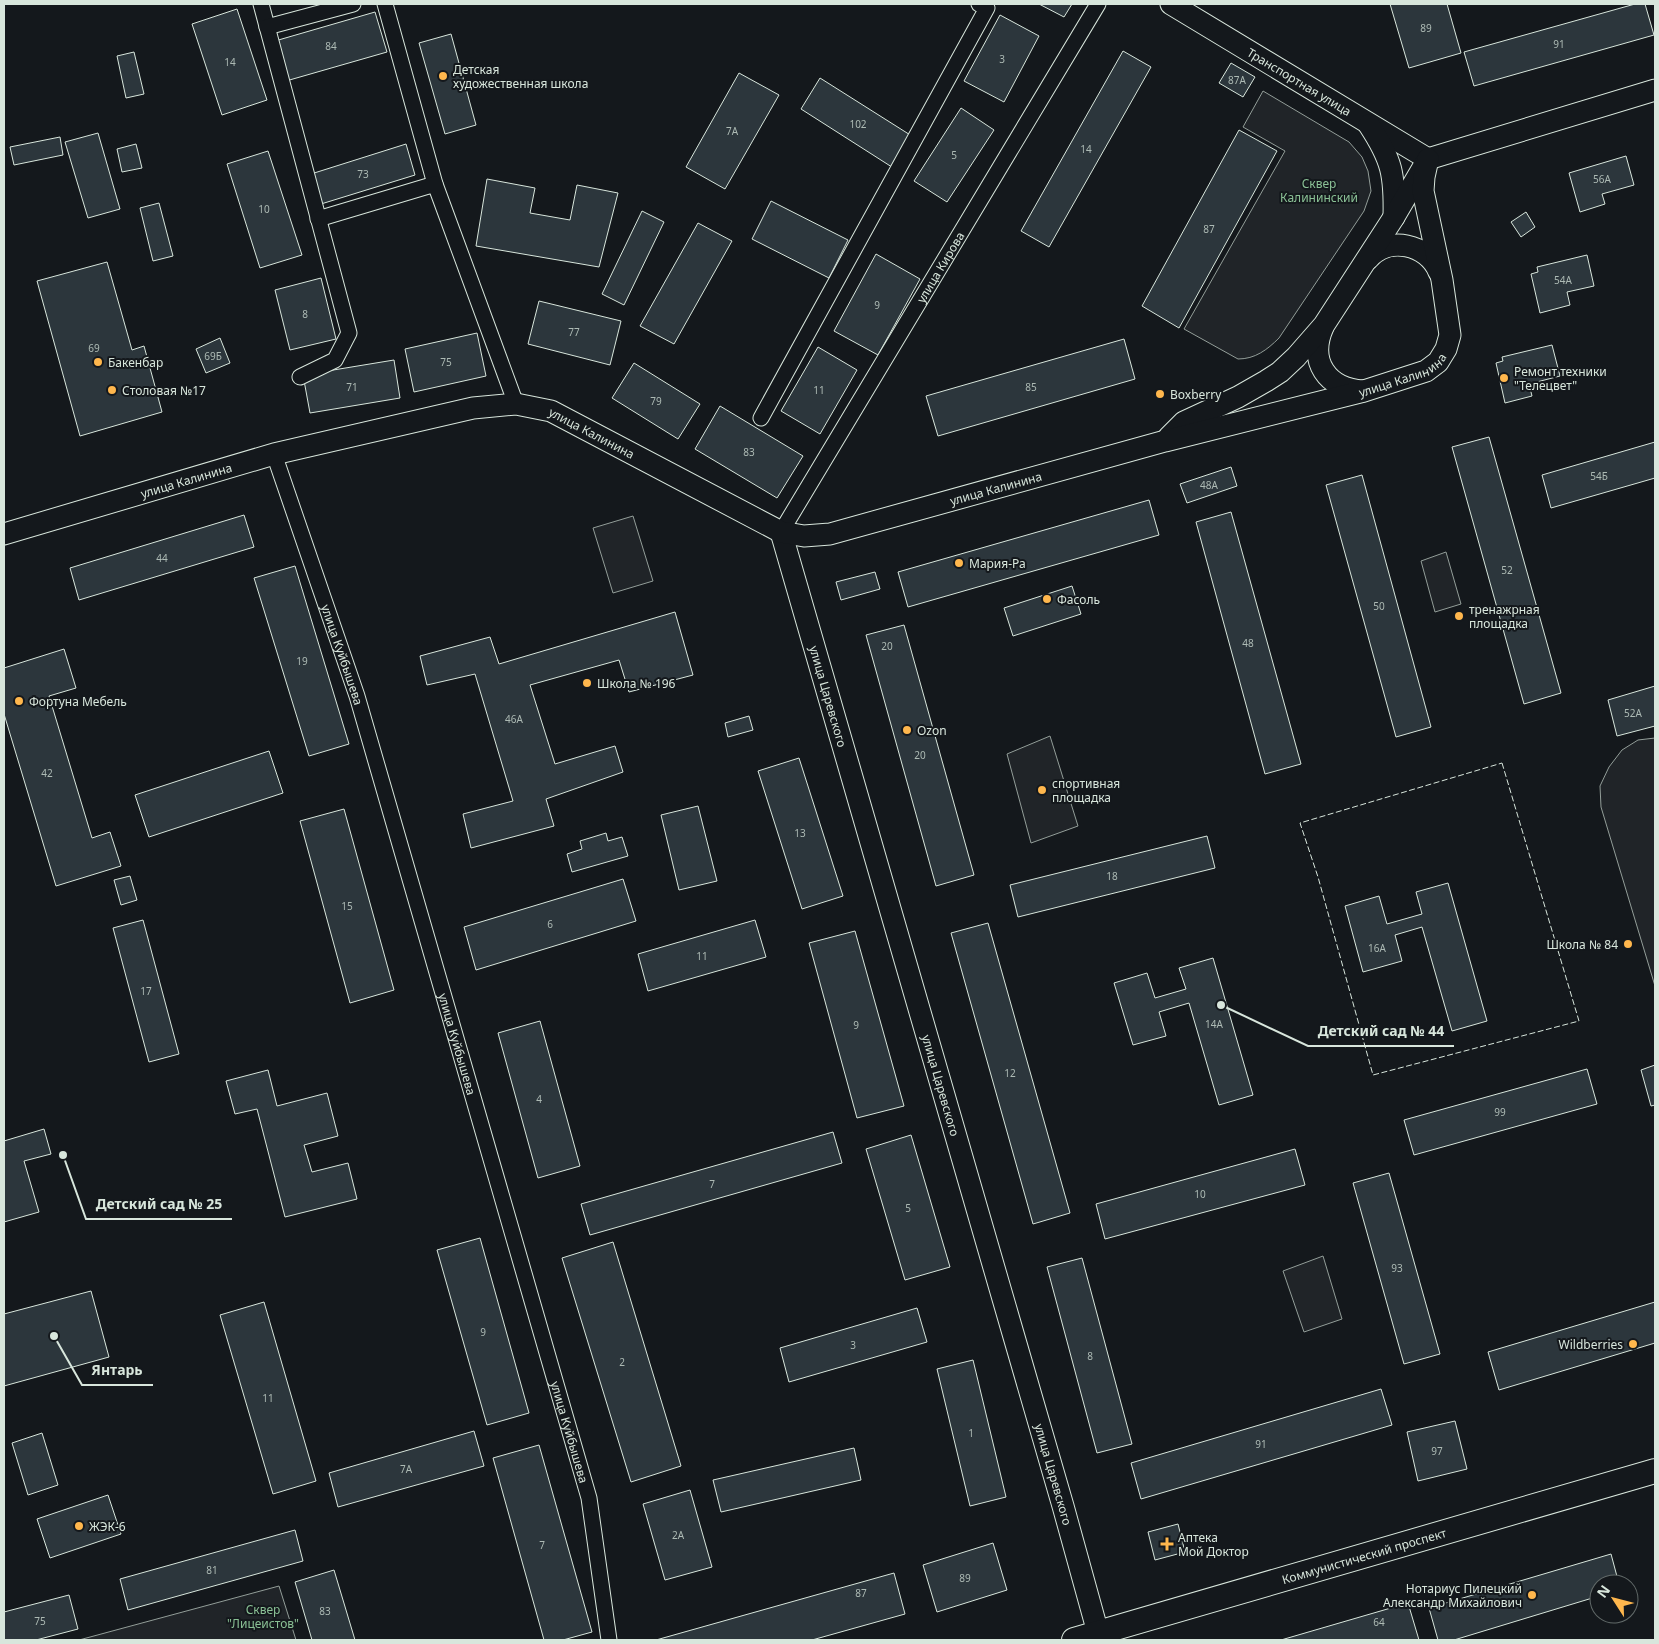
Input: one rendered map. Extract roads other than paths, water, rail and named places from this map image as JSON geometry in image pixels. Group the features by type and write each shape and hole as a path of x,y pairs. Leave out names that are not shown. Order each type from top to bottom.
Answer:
{"main road":[{"name":"Транспортная улица","path":"1171,4 1428,159"},
{"path":"1428,159 1655,90"},
{"path":"1367,122 1388,157 1394,192 1394,217"},
{"name":"улица Калинина","path":"1165,441 1184,422 1238,397 1280,372 1296,357 1324,325 1394,217 1428,159"},
{"name":"улица Калинина","path":"4,534 274,454 473,408 516,404 551,411 781,532 804,536 830,534 1165,441 1364,391 1426,371 1438,362 1446,349 1450,335 1442,280 1423,191 1428,159"},
{"path":"1362,265 1371,255 1384,248 1399,245 1413,247 1427,254 1436,266 1442,280"},
{"path":"1324,325 1318,337 1317,351 1320,364 1327,376 1344,388 1364,391"},
{"name":"улица Царевского","path":"781,532 1064,1506 1099,1637"},
{"name":"Коммунистический проспект","path":"1074,1640 1099,1637 1655,1471"}],"street":[{"path":"261,4 349,333 335,360 300,376"},
{"path":"267,27 354,4"},
{"path":"384,4 435,184 516,404"},
{"path":"761,418 987,8 979,4"},
{"name":"улица Кирова","path":"781,532 1098,4"},
{"path":"318,219 435,184"},
{"name":"улица Куйбышева","path":"274,454 357,696 589,1498 609,1640"}],"place":[{"name":"Детская художественная школа","path":"443,76"},
{"name":"Бакенбар","path":"98,362"},
{"name":"Ремонт техники \"Телецвет\"","path":"1504,378"},
{"name":"Столовая №17","path":"112,390"},
{"name":"Boxberry","path":"1160,394"},
{"name":"Мария-Ра","path":"959,563"},
{"name":"Фасоль","path":"1047,599"},
{"name":"тренажрная площадка","path":"1459,616"},
{"name":"Школа № 196","path":"587,683"},
{"name":"Фортуна Мебель","path":"19,701"},
{"name":"Ozon","path":"907,730"},
{"name":"спортивная площадка","path":"1042,790"},
{"name":"Школа № 84","path":"1628,944"},
{"name":"Детский сад № 44","path":"1221,1005"},
{"name":"Детский сад № 25","path":"63,1155"},
{"name":"Янтарь","path":"54,1336"},
{"name":"Wildberries","path":"1633,1344"},
{"name":"ЖЭК-6","path":"79,1526"},
{"name":"Аптека Мой Доктор","path":"1167,1544"},
{"name":"Нотариус Пилецкий Александр Михайлович","path":"1532,1595"}],"park label":[{"name":"Сквер Калининский","path":"1319,190"},
{"name":"Сквер \"Лицеистов\"","path":"263,1616"}]}
